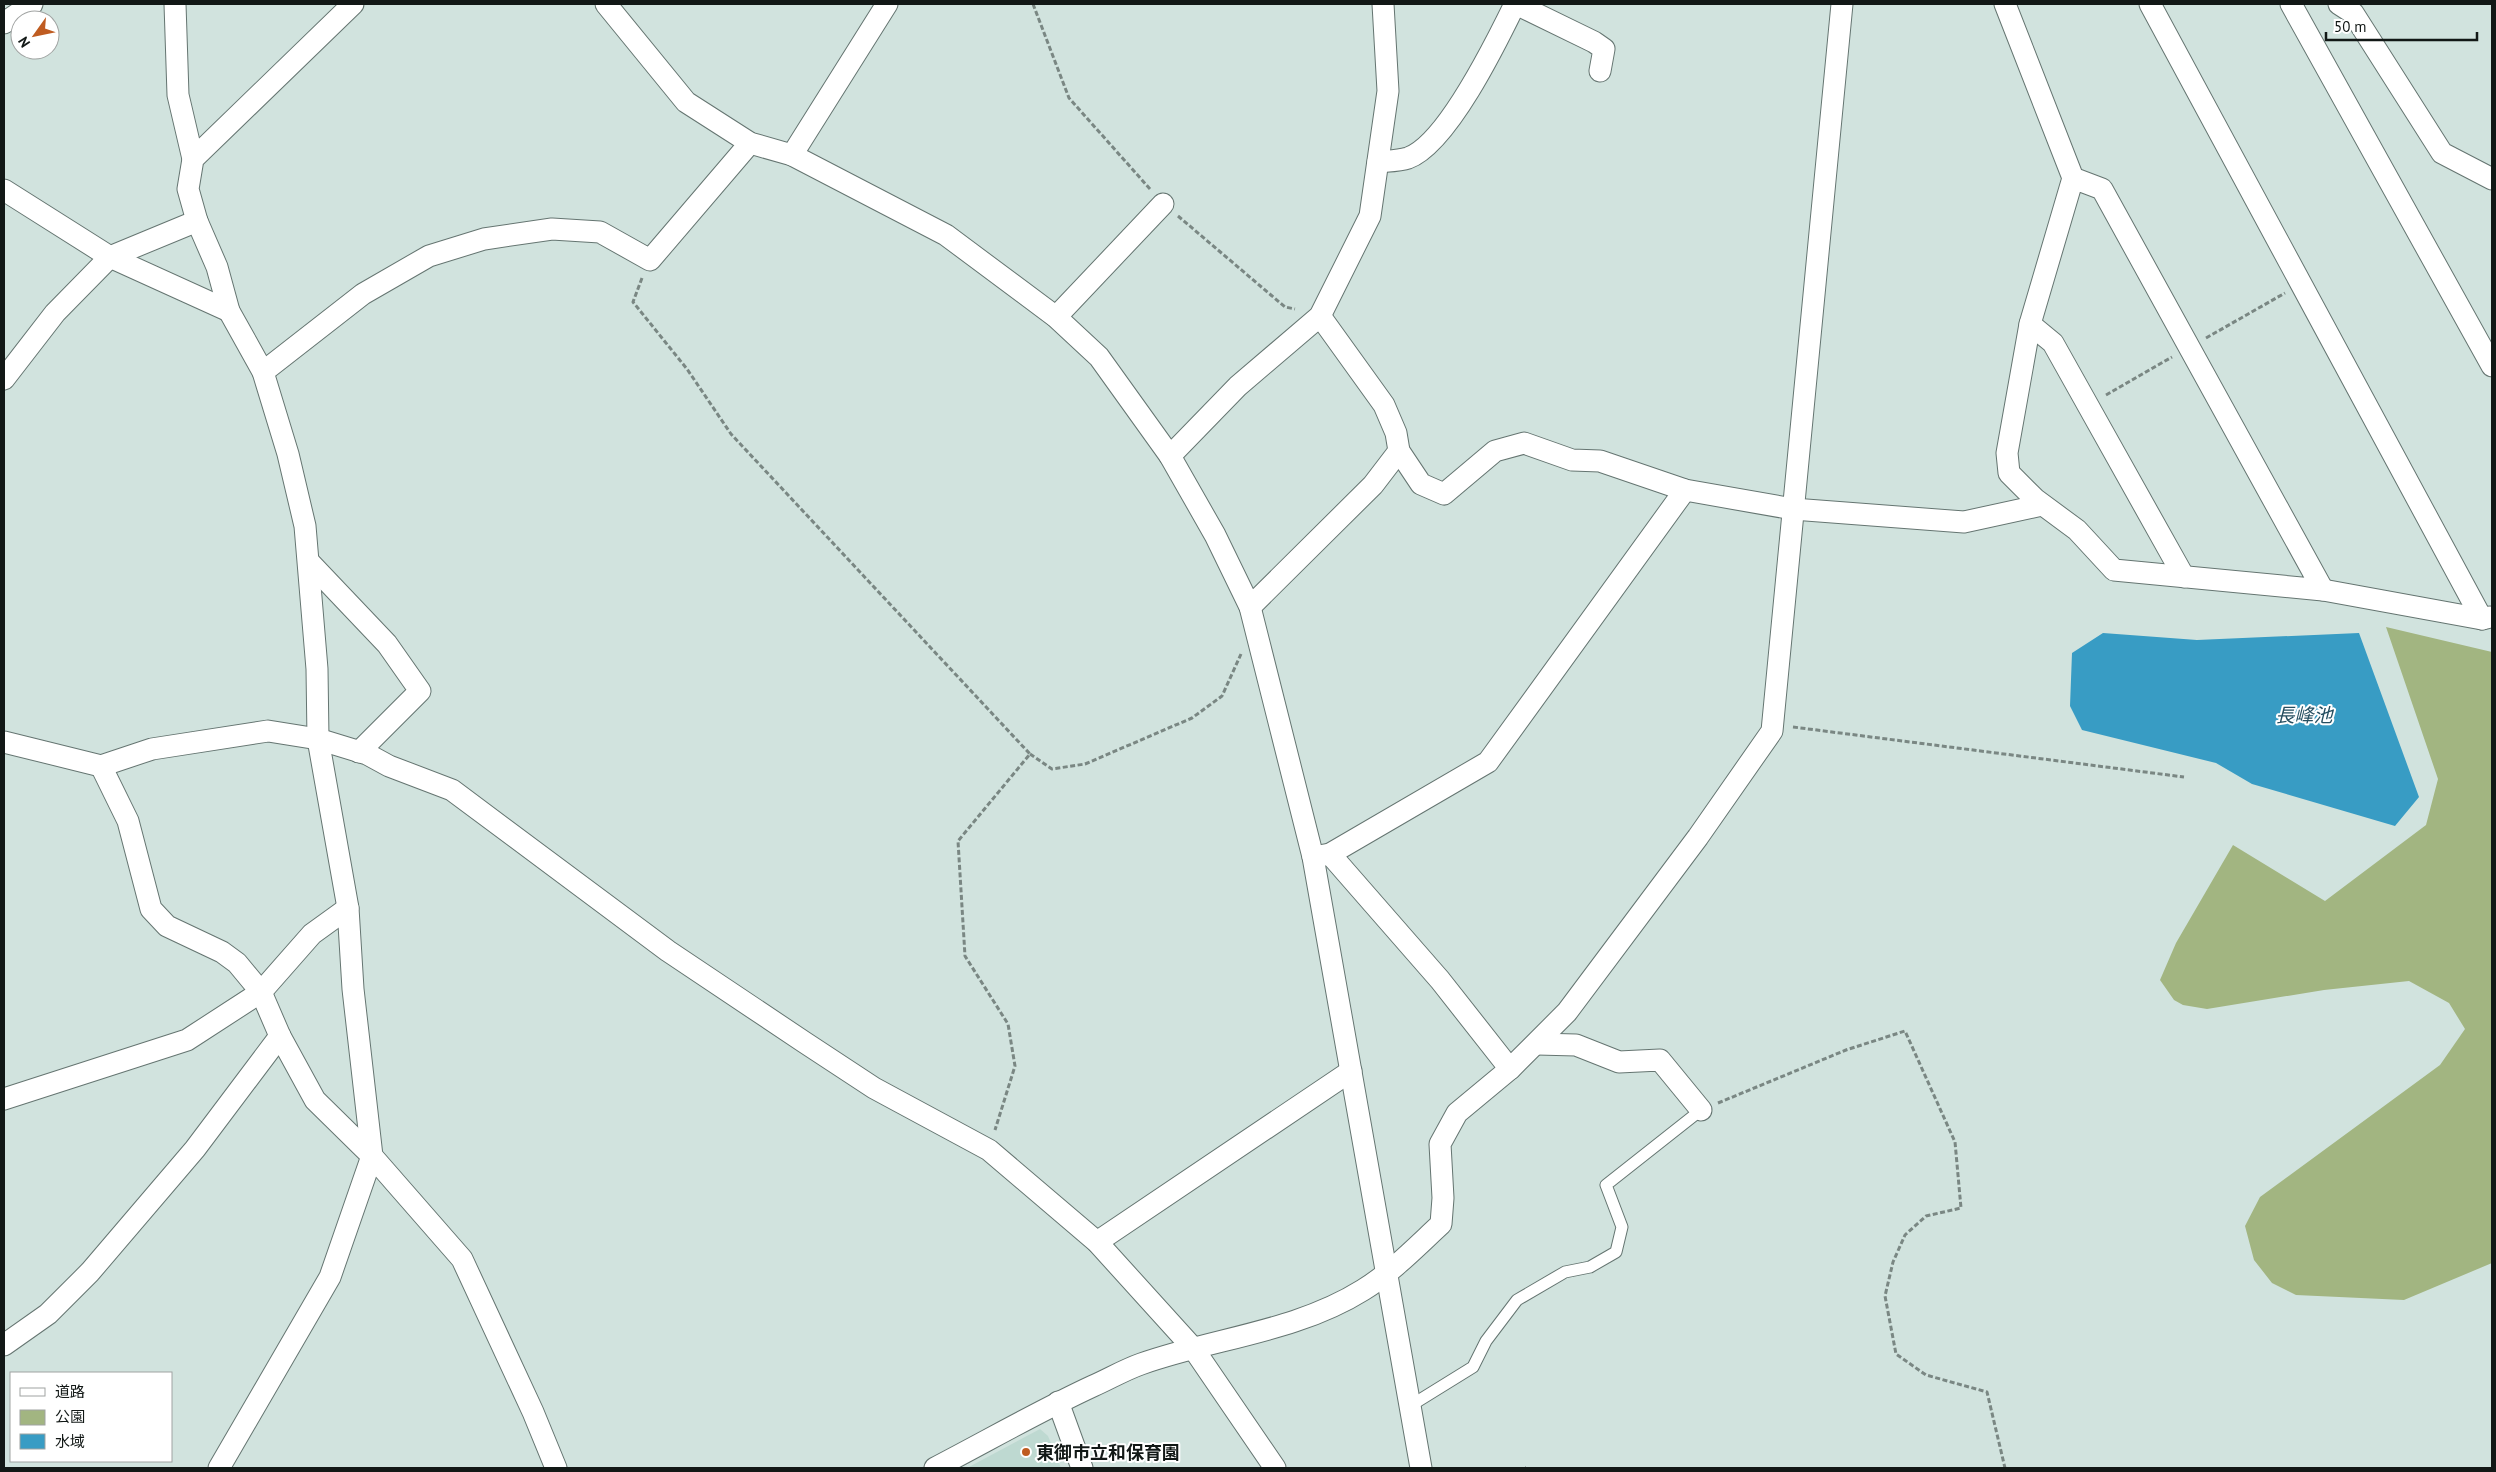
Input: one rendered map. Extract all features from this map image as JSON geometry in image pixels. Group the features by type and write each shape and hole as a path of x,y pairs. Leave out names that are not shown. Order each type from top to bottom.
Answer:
{"street":[{"path":"4,23 32,4"},
{"path":"175,4 178,95 192,159 188,188 198,221 217,267 229,311 263,372 298,490 305,526 310,563 317,669 318,739 348,908 353,989 372,1156 330,1277 219,1468"},
{"path":"192,159 352,4"},
{"path":"606,4 686,102 750,144 792,155 946,235 1056,317 1099,356 1170,456 1215,535 1250,607 1321,856 1351,1072 1421,1468"},
{"path":"792,155 887,4"},
{"path":"1170,456 1238,386 1320,316 1370,216 1388,91 1383,4"},
{"path":"1378,162 1408,158 1428,145 1486,63 1516,4 1594,42 1604,49 1600,71"},
{"path":"935,1468 1058,1402 1139,1365 1193,1348 1255,1334 1323,1310 1362,1291 1386,1274 1441,1224 1443,1198 1440,1144 1457,1113 1510,1069 1567,1012 1698,837 1772,731 1842,4"},
{"path":"2005,4 2073,178 2030,324 2007,453 2009,474 2042,505 2077,530 2114,570 2323,590 2487,618"},
{"path":"2150,4 2301,284 2487,618"},
{"path":"2291,4 2492,366"},
{"path":"2339,4 2353,12 2442,153 2492,179"},
{"path":"263,372 363,294 429,256 484,239 552,229 600,232 650,260 750,144"},
{"path":"2073,178 2102,189 2323,590"},
{"path":"4,190 110,257 229,311"},
{"path":"1056,317 1163,204"},
{"path":"4,379 55,313 110,257 198,221"},
{"path":"1320,316 1384,405 1396,432 1399,451 1421,484 1444,494 1495,451 1524,443 1572,460 1600,461 1684,490 1793,510 1964,522 2042,505"},
{"path":"2030,324 2053,342 2184,577"},
{"path":"1250,607 1373,484 1399,451"},
{"path":"1321,856 1488,762 1684,490"},
{"path":"310,563 387,644 420,691 359,752"},
{"path":"4,742 101,766 152,749 268,731 318,739 359,752 388,766 452,790 668,951 874,1088 989,1150 1097,1242 1193,1348 1276,1468"},
{"path":"101,766 128,821 151,909 167,926 229,958 261,992 280,1036 314,1100 372,1156 462,1259 533,1412 556,1468"},
{"path":"1321,856 1440,980 1510,1069"},
{"path":"4,1099 187,1040 261,992 312,934 348,908"},
{"path":"4,1345 48,1314 90,1272 195,1149 280,1036"},
{"path":"1537,1044 1576,1045 1619,1062 1660,1060 1701,1110"},
{"path":"1097,1242 1351,1072"},
{"path":"1058,1402 1082,1468"}],"lane":[{"path":"1410,1406 1473,1367 1486,1341 1517,1300 1566,1272 1590,1267 1616,1252 1622,1227 1606,1185 1701,1110"}],"path":[{"path":"1033,4 1069,98 1163,204 1203,235 1285,306 1320,316"},
{"path":"650,260 633,302 686,369 731,434 1030,754 1052,769 1085,764 1192,718 1222,696 1244,646 1255,628"},
{"path":"2088,404 2301,284"},
{"path":"1773,724 2184,777"},
{"path":"989,1150 1015,1066 1008,1024 965,956 958,841 1030,754"},
{"path":"1701,1110 1846,1050 1905,1031 1955,1142 1961,1208 1926,1216 1905,1235 1893,1262 1885,1296 1896,1354 1926,1375 1987,1392 2005,1468"}],"shaded area":[{"name":"東御市立和保育園","path":"1040,1429 1048,1436 1061,1468 967,1468"}],"green space":[{"path":"2386,627 2492,652 2492,1263 2404,1300 2296,1295 2272,1283 2254,1260 2245,1226 2260,1197 2440,1065 2465,1029 2449,1003 2409,981 2324,990 2207,1009 2183,1005 2174,1000 2160,980 2176,943 2233,845 2325,901 2426,825 2438,779"}],"water":[{"name":"長峰池","path":"2103,633 2197,640 2359,633 2419,797 2395,826 2252,784 2216,763 2082,730 2070,706 2072,653"}],"place":[{"name":"東御市立和保育園","path":"1026,1452"}]}
